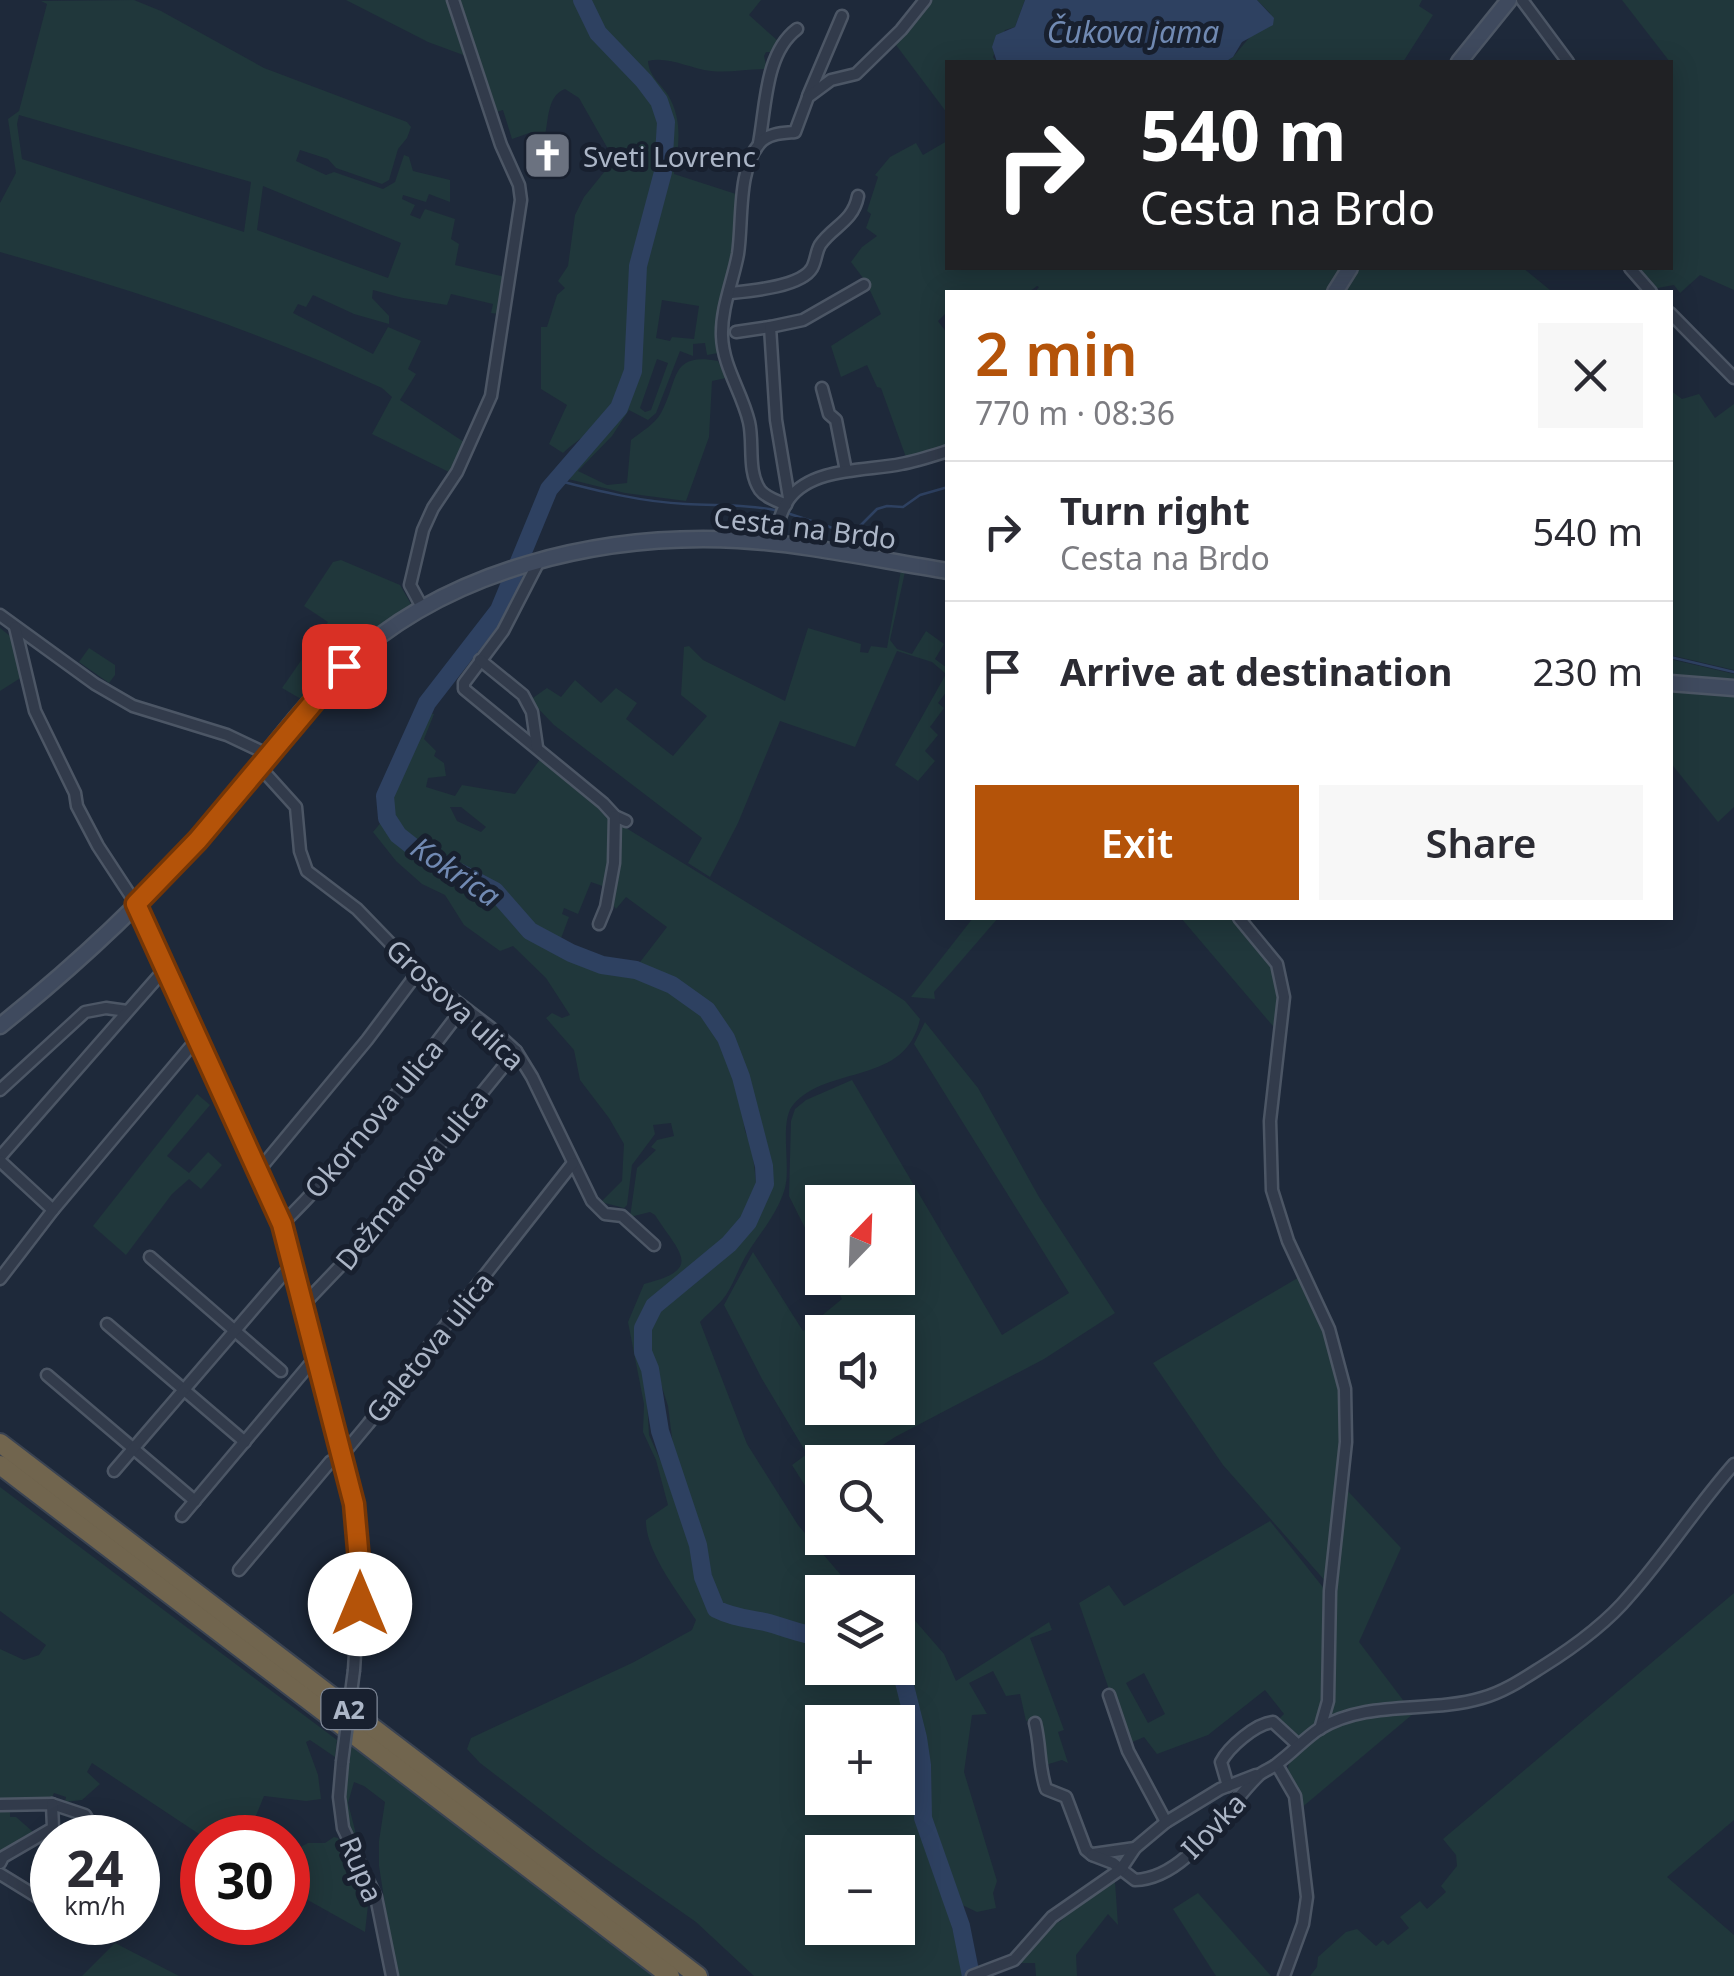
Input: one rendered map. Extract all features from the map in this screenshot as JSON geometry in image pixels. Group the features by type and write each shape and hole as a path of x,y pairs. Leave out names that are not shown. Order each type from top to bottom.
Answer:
{"highway":[{"name":"A2","path":"0,1443 698,1976"},
{"name":"A2","path":"0,1464 670,1976"}],"street":[{"path":"423,609 410,585 415,562 433,508 458,472 490,396 521,200 453,0"},
{"path":"808,97 832,80 856,74 925,0"},
{"path":"1461,60 1510,0"},
{"path":"1522,0 1567,60"},
{"path":"758,144 768,136 796,132 842,16"},
{"path":"788,502 761,490 755,476 750,425 724,360 722,334 724,307 739,248 741,202 758,144 774,62 780,46 797,29"},
{"path":"730,293 770,288 806,275 820,246 852,214 858,196"},
{"path":"1632,270 1649,290"},
{"path":"736,332 803,320 864,285"},
{"path":"1673,316 1734,378"},
{"path":"770,327 776,420 788,502"},
{"path":"822,388 829,414 836,420 846,471"},
{"path":"773,544 778,521 788,502 811,482 846,471 911,462 945,452"},
{"name":"Cesta na Brdo","path":"262,760 344,666 405,620 499,574 538,562 598,548 662,540 773,544 945,571"},
{"path":"538,562 504,630 464,682 464,689 620,818 606,907 598,924"},
{"path":"0,615 95,684 133,706 228,736 262,760 198,840 136,904 70,968 0,1026"},
{"name":"Rupa","path":"16,627 35,711 98,846 136,904 282,1224 354,1504 360,1572 354,1670 339,1797 344,1828 376,1897 392,1976"},
{"path":"480,660 522,695 532,712 537,748"},
{"path":"1673,683 1734,688"},
{"name":"Grosova ulica","path":"262,760 296,807 300,850 308,871 357,909 418,972 516,1052 598,1209 622,1216 654,1245"},
{"path":"1241,920 1277,964 1284,997 1270,1120 1272,1190 1288,1241 1329,1329 1346,1389 1346,1442 1330,1591 1328,1701 1320,1729"},
{"path":"53,1210 0,1159 164,970"},
{"path":"259,1170 418,972"},
{"path":"0,1090 85,1012 106,1008 127,1011"},
{"name":"Okornova ulica","path":"282,1224 367,1131 462,1009"},
{"path":"0,1279 196,1040"},
{"name":"Dežmanova ulica","path":"304,1304 347,1259 516,1052"},
{"name":"Galetova ulica","path":"239,1570 330,1462 343,1454 572,1163"},
{"path":"150,1258 281,1372"},
{"path":"114,1471 292,1263"},
{"path":"108,1324 245,1442"},
{"path":"182,1516 316,1358"},
{"path":"47,1375 195,1501"},
{"name":"Ilovka","path":"1092,1854 1135,1880 1146,1880 1173,1866 1202,1842 1261,1772 1277,1765 1320,1729 1380,1709 1458,1704 1482,1698 1500,1692 1556,1659 1631,1594 1734,1464"},
{"path":"1109,1695 1128,1750 1166,1822"},
{"path":"1228,1786 1221,1762 1226,1753 1264,1722 1273,1722 1298,1745"},
{"path":"1035,1724 1041,1747 1036,1759 1046,1789 1066,1797 1086,1850 1092,1854 1135,1848"},
{"path":"1277,1765 1295,1796 1308,1896 1303,1924 1284,1976"},
{"path":"972,1976 1014,1960 1052,1916 1122,1869 1135,1848 1166,1822 1261,1772"},
{"path":"0,1805 52,1804 85,1815"},
{"path":"0,1863 3,1857 53,1828 52,1804"},
{"path":"0,1874 30,1892"}],"green space":[{"path":"134,0 264,68 407,122 411,127 407,138 398,149 389,180 382,184 300,150 296,161 326,175 334,172 383,189 395,182 404,155 409,157 413,171 450,180 450,202 429,194 426,202 403,195 402,199 415,205 410,215 420,219 425,209 455,219 451,239 459,244 455,265 505,277 499,314 491,313 493,304 451,294 447,305 373,290 372,298 389,316 389,324 354,314 313,295 306,307 298,304 293,313 373,354 388,327 421,341 408,369 416,374 400,400 464,442 465,449 453,474 372,434 392,397 382,388 194,312 0,252 0,203 16,173 8,119 19,111 47,4 41,1","holes":["19,115 251,182 244,232 22,159","263,186 401,243 388,278 257,230"]},
{"path":"346,0 449,0 466,56 428,42"},
{"path":"457,0 580,0 597,34 642,84 662,119 665,138 661,175 633,268 629,375 612,410 563,453 549,444 567,405 541,389 541,327 547,327 557,295 565,288 558,281 568,266 575,215 605,171 608,149 579,98 565,89 551,103 544,140 532,132 512,139 503,110 493,113"},
{"path":"584,0 761,0 749,15 778,41 773,52 764,56 767,69 703,70 664,60 648,61 676,114 674,174 739,195 735,246 717,320 718,353 707,355 705,343 693,344 693,356 680,351 656,413 648,420 629,410 612,436 578,471 607,485 627,483 631,440 658,417 683,365 702,359 718,361 726,378 712,381 709,437 686,501 625,493 564,478 618,412 632,387 640,348 640,281 671,151 670,130 658,94 591,16","holes":["662,300 699,306 694,339 656,338","657,359 668,363 651,410 645,412 640,408"]},
{"path":"928,0 1025,0 1015,27 1005,30 993,57 995,60 945,60 945,110 893,41"},
{"path":"1257,0 1422,0 1419,6 1433,15 1404,60 1228,60 1270,13"},
{"path":"1622,0 1734,0 1734,290 1700,275 1680,293 1674,285 1653,289 1635,270 1673,270 1673,60 1668,60"},
{"path":"945,142 945,270 1344,270 1331,290 1037,290 1037,286 1032,290 945,290 945,314 938,321 945,330 945,449 907,460 881,388 867,365 841,377 831,346 881,314 851,262 877,236 866,228 878,177 875,175 890,157 916,143 923,155"},
{"path":"1353,270 1525,270 1550,290 1340,290"},
{"path":"1673,392 1682,399 1699,394 1715,418 1734,404 1734,670 1673,656"},
{"path":"341,560 400,585 411,604 347,654 301,699 282,688 328,622 304,606 333,562"},
{"path":"901,570 905,572 890,640 897,649 912,654 926,631 944,644 935,659 945,666 945,673 932,662 897,651 855,747 780,721 738,823 710,877 688,863 702,838 554,725 530,700 547,688 561,697 575,680 601,703 616,688 637,703 626,719 673,756 707,716 681,695 684,647 689,646 703,660 785,701 808,628 861,644 860,652 868,653 871,646 887,648"},
{"path":"0,628 15,640 22,677 0,691"},
{"path":"89,648 115,665 115,675 109,683 79,662"},
{"path":"1673,660 1734,674 1734,682 1673,677"},
{"path":"945,676 945,694 938,703 944,708 930,727 938,735 925,751 935,761 918,781 895,765"},
{"path":"1673,689 1734,693 1734,807 1718,822 1673,766"},
{"path":"431,713 434,714 424,739 436,751 434,756 444,763 446,776 428,778 426,787 455,796 462,785 515,794 541,758 603,809 608,818 613,847 608,888 591,882 578,914 564,908 562,914 569,917 560,941 527,922 488,883 429,853 401,832 394,823 391,797","holes":["450,807 461,807 486,827 481,832 457,821"]},
{"path":"383,820 403,844 494,894 526,933 592,966 642,976 685,997 699,1007 719,1035 739,1092 757,1191 735,1235 648,1306 637,1325 649,1435 685,1515 700,1577 720,1618 805,1639 805,1685 899,1685 902,1705 805,1705 805,1815 915,1815 915,1749 919,1823 965,1976 754,1976 696,1922 596,1852 467,1749 471,1738 634,1662 692,1630 696,1620 664,1572 647,1532 646,1520 668,1505 656,1460 643,1432 644,1404 628,1322 644,1284 674,1273 680,1266 679,1250 655,1215 650,1212 630,1217 637,1168 656,1150 651,1147 657,1140 674,1136 671,1123 653,1125 655,1134 632,1165 627,1205 624,1208 601,1202 622,1181 624,1144 580,1080 574,1050 546,1018 552,1013 562,1018 570,1015 546,978 513,946 500,951 464,925 445,895 422,884 396,861 373,832"},
{"path":"618,823 887,989 905,1001 920,1019 912,1040 899,1055 883,1065 808,1092 793,1105 787,1122 782,1197 726,1295 700,1322 747,1444 805,1533 805,1555 824,1555 841,1575 805,1575 805,1629 719,1606 705,1575 701,1536 675,1462 668,1406 647,1340 660,1305 725,1254 752,1225 771,1181 753,1104 724,1025 675,981 637,966 667,927 626,897 616,909 612,903"},
{"path":"971,920 996,920 934,992 935,999 911,997"},
{"path":"1183,920 1236,920 1247,932 1265,957 1276,982 1278,1032"},
{"path":"925,1022 978,1088 1039,1197 1115,1313 1044,1359 883,1445 805,1445 805,1451 724,1305 753,1252 805,1329 805,1425 915,1425 915,1315 822,1315 842,1299 840,1295 915,1295 915,1187 1002,1335 1069,1293 914,1044"},
{"path":"852,1080 914,1185 805,1185 805,1228 789,1196 791,1121 795,1109 806,1100"},
{"path":"197,1094 210,1105 167,1156 189,1173 208,1152 222,1165 201,1189 189,1179 172,1194 126,1255 93,1226"},
{"path":"1301,1276 1337,1366 1343,1419 1327,1583 1223,1465 1153,1363"},
{"path":"805,1455 805,1486 792,1465"},
{"path":"0,1487 337,1740 335,1757 310,1740 306,1742 318,1775 321,1799 264,1796 256,1815 180,1815 180,1821 92,1763 87,1772 100,1784 82,1800 65,1802 66,1797 54,1793 52,1797 0,1801 0,1649 24,1660 39,1655 46,1645 0,1611"},
{"path":"1345,1488 1401,1548 1359,1642 1406,1704 1332,1720 1327,1719 1331,1618"},
{"path":"1270,1521 1326,1591 1325,1700 1317,1725 1302,1740 1294,1739 1276,1722 1284,1714 1265,1690 1208,1735 1157,1754 1144,1737 1128,1744 1079,1603 1109,1585 1124,1606","holes":["1144,1673 1165,1714 1148,1723 1126,1683"]},
{"path":"1734,1593 1734,1820 1667,1877 1734,1935 1734,1976 1310,1976 1318,1957 1346,1932 1357,1929 1376,1946 1383,1940 1388,1945 1409,1928 1400,1917 1420,1901 1427,1909 1446,1892 1441,1886 1457,1866 1456,1855 1443,1839"},
{"path":"915,1621 944,1654 956,1681 1049,1622 1052,1630 1030,1638 1064,1730 1058,1732 1068,1763 1062,1760 1042,1766 1038,1719 1026,1721 1020,1694 1006,1696 993,1671 969,1683 987,1714 972,1715 964,1772 997,1881 993,1893 996,1908 977,1912 958,1903 928,1816 929,1766 919,1711 908,1688 915,1685"},
{"path":"1420,1708 1300,1809 1287,1772 1291,1755 1317,1735 1352,1719"},
{"path":"352,1744 655,1976 396,1976 379,1866 385,1802 354,1782 348,1803 358,1842 354,1844 346,1807"},
{"path":"0,1810 10,1812 10,1817 16,1817 30,1829 30,1837 0,1851"},
{"path":"338,1838 368,1905 365,1932 310,1901 310,1843"},
{"path":"1115,1882 1118,1925 1108,1914 1076,1955 1077,1976 1036,1976 1035,1963 1020,1963 1022,1955 1055,1919 1060,1922 1078,1902"},
{"path":"1198,1893 1271,1976 1216,1976 1173,1909"},
{"path":"113,1945 119,1945 179,1976 82,1976"}],"water":[{"name":"Čukova jama","path":"1025,0 1257,0 1274,18 1273,25 1242,42 1228,60 996,60 992,47 996,35 1015,27"}],"waterway":[{"name":"Kokrica","path":"582,0 598,33 659,101 666,122 663,172 638,266 633,371 619,408 549,489 499,610 427,703 385,796 387,818 398,835 417,850 495,891 530,931 602,965 636,970 672,985 707,1010 726,1038 741,1077 765,1184 748,1222 729,1244 654,1306 643,1328 643,1352 650,1369 660,1431 716,1609 805,1634"},
{"path":"556,480 653,501 779,511"},
{"path":"787,513 839,530 855,531 877,509 903,507 920,495 945,488"},
{"path":"1673,658 1734,672"},
{"name":"Kokrica","path":"905,1685 922,1765 923,1818 961,1926 971,1976"}],"place":[{"name":"Sveti Lovrenc","path":"548,156"}],"route":[{"path":"344,666 198,840 136,904 282,1224 354,1504 360,1604"}]}
